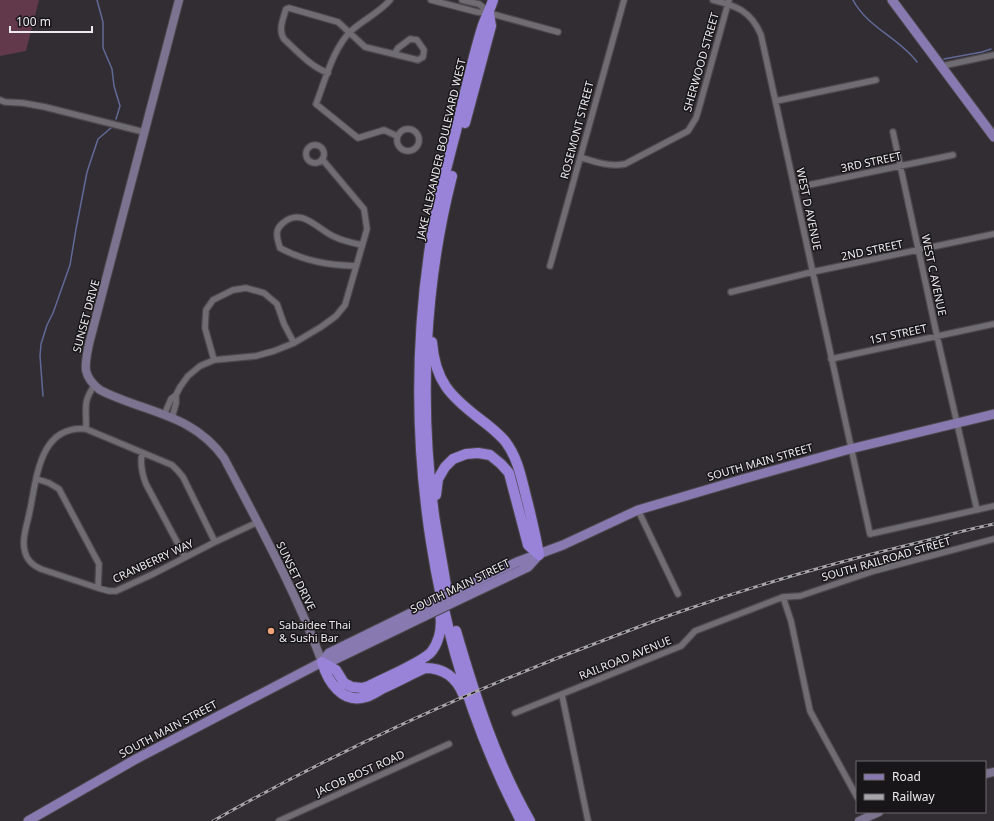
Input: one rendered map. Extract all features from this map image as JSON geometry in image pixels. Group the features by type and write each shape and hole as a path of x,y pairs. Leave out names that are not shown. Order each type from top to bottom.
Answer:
{"highway":[{"name":"JAKE ALEXANDER BOULEVARD WEST","path":"437,556 421,467 418,387 425,286 430,245 439,197 483,25 493,0"},
{"name":"JAKE ALEXANDER BOULEVARD WEST","path":"453,170 491,26 489,13"},
{"path":"453,170 433,321 432,340 436,367 448,391 460,404 504,440 513,453 519,468 539,554"},
{"path":"453,170 440,233 434,276 426,361 428,443 437,556 454,649 482,734 498,772"},
{"path":"322,662 336,670 344,683 352,687 362,688 421,660 432,652 438,640 441,628 441,616 434,578 437,556 436,492 438,479 445,467 453,459 466,454 478,453 490,455 501,464 509,474 528,545 539,554"},
{"path":"437,556 451,613 483,715 502,764 530,821"},
{"path":"322,662 325,673 335,688 340,692 353,697 366,697 425,668 435,668 446,673 455,680 460,687 479,735 521,821"}],"main road":[{"path":"892,0 994,137"},
{"name":"SOUTH MAIN STREET","path":"28,821 127,764 322,662 332,661 423,612 467,591 528,567 539,554 563,545 638,510 748,477 850,449 994,414"}],"street":[{"name":"SUNSET DRIVE","path":"179,0 86,361 86,374 94,386 110,395 168,416 194,428 210,440 224,458 258,522 312,636 322,662"},
{"path":"390,0 350,32 338,50 316,104 358,138 384,130 396,136"},
{"path":"431,0 477,12 489,13 558,32"},
{"path":"462,0 479,4 489,13"},
{"name":"ROSEMONT STREET","path":"550,266 624,0"},
{"name":"WEST D AVENUE","path":"713,0 728,2 742,10 751,17 761,35 850,449 870,534 977,510"},
{"name":"SHERWOOD STREET","path":"580,158 606,165 616,166 625,164 688,131 698,113 728,2"},
{"path":"328,73 320,70 310,63 281,35 280,30 286,9 289,8 338,22 365,47 418,60 423,57 424,50 417,40 410,39 398,48 395,54"},
{"path":"942,66 994,55"},
{"path":"776,101 876,80"},
{"path":"0,100 5,102 23,103 45,107 144,132"},
{"path":"403,129 412,129 419,135 419,144 413,151 404,151 397,145 396,136 403,129"},
{"name":"WEST C AVENUE","path":"893,132 937,336 977,510"},
{"name":"3RD STREET","path":"794,188 952,155"},
{"path":"168,416 176,403 176,395 184,382 194,370 200,366 214,360 256,356 294,343 336,316 345,305 355,266 367,229 364,209 322,159"},
{"path":"355,266 316,263 280,248 276,236 279,226 288,218 304,219 310,221 334,237 362,245"},
{"name":"2ND STREET","path":"731,292 812,272 994,234"},
{"path":"214,360 205,328 206,310 214,300 233,290 246,288 264,294 277,304 284,324 294,343"},
{"name":"1ST STREET","path":"831,359 994,324"},
{"path":"94,386 86,402 86,429 172,465 178,470 214,542"},
{"name":"CRANBERRY WAY","path":"86,429 73,429 63,432 54,439 46,450 37,479 24,540 24,550 28,559 35,566 109,592 116,591 153,574 214,542 258,522"},
{"path":"142,453 142,474 146,484 186,557"},
{"path":"37,479 49,483 59,490 99,564 98,588"},
{"path":"977,510 994,506"},
{"path":"638,510 678,594"},
{"name":"SOUTH RAILROAD STREET","path":"783,597 800,596 874,571 994,539"},
{"path":"783,597 791,621 810,711 856,795"},
{"name":"RAILROAD AVENUE","path":"514,713 681,646 695,631 783,597"},
{"path":"562,695 588,821"},
{"name":"JACOB BOST ROAD","path":"279,821 449,744"},
{"path":"859,821 867,814"}],"shaded area":[{"path":"0,0 39,0 26,51 0,56"}],"waterway":[{"path":"97,0 103,22 103,48 112,69 114,86 120,106 116,119"},
{"path":"853,0 866,18 901,46 917,62"},
{"path":"944,59 991,49"},
{"path":"43,396 40,356 41,344 70,265 87,172 98,139 112,127"}],"railway":[{"path":"213,821 309,770 406,722 506,679 675,613 794,575 994,524"}],"place":[{"name":"Sabaidee Thai & Sushi Bar","path":"271,631"}]}
